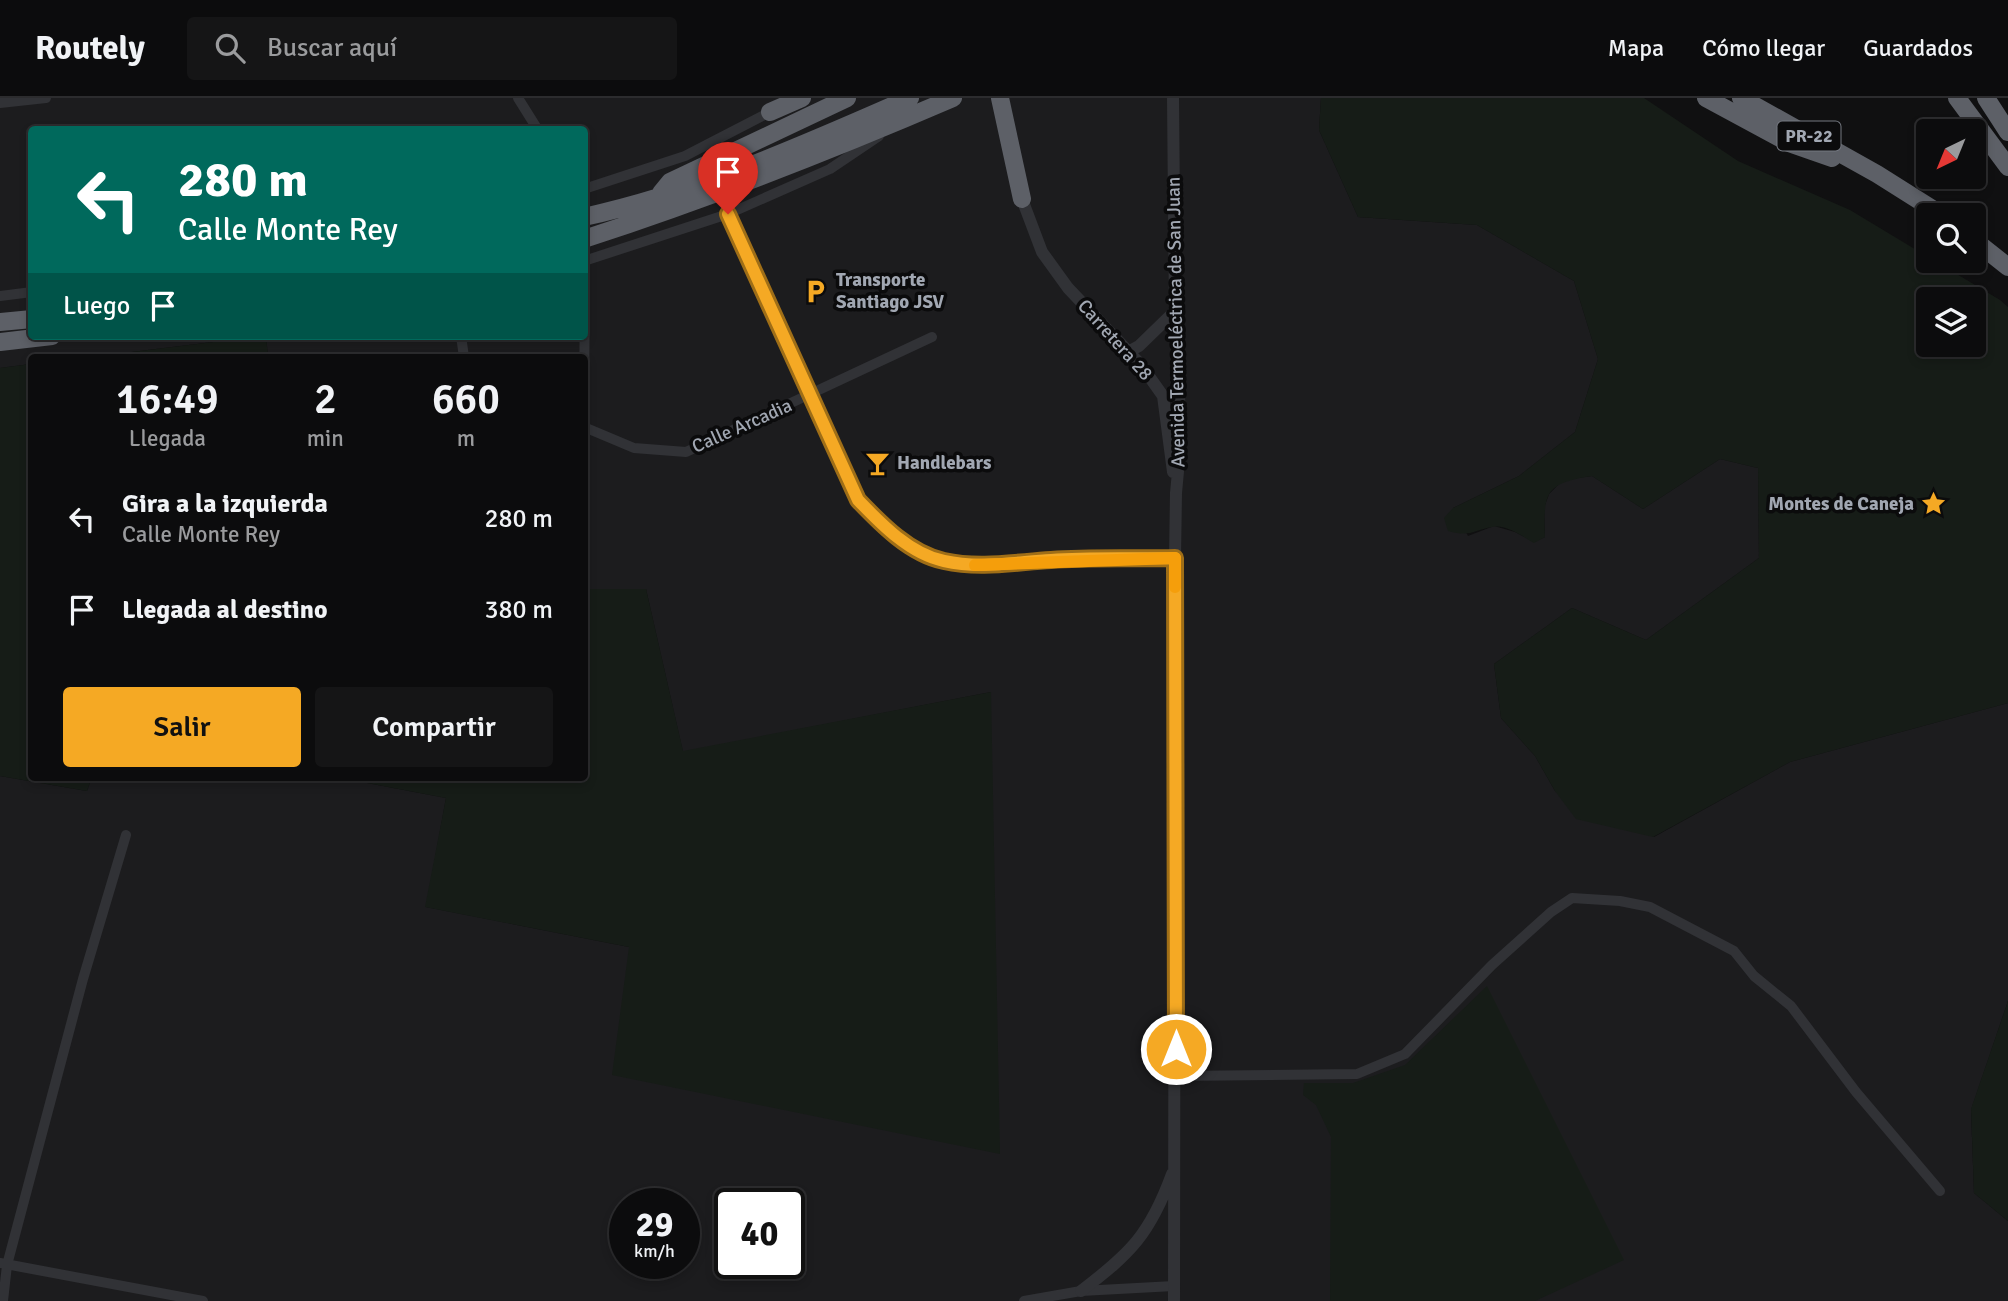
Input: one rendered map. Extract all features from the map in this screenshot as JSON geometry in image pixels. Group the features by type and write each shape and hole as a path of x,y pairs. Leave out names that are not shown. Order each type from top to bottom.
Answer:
{"highway":[{"path":"771,112 800,98"},
{"path":"655,199 670,182 847,98"},
{"path":"588,216 655,199 774,157 909,98"},
{"path":"588,238 705,200 953,98"},
{"path":"1000,98 1022,199"},
{"path":"1706,98 1789,143 1877,174"},
{"name":"PR-22","path":"1741,98 1877,174 1923,203"},
{"path":"1957,98 2008,167"},
{"path":"1986,98 2008,131"},
{"path":"1986,250 2008,267"},
{"path":"0,322 28,319"},
{"path":"0,342 28,339"}],"street":[{"path":"0,103 46,98"},
{"path":"519,98 536,126"},
{"name":"Avenida Termoeléctrica de San Juan","path":"1173,98 1175,311 1181,439 1176,493 1175,558 1174,1301"},
{"path":"588,188 685,156 771,112"},
{"path":"588,260 728,214 830,169 907,118"},
{"name":"Carretera 28","path":"1022,199 1042,252 1068,288 1128,352 1163,396 1176,493"},
{"path":"728,214 858,500 913,548 943,561 982,565 1054,560 1175,558"},
{"path":"0,296 28,292"},
{"path":"1128,352 1175,311"},
{"name":"Calle Arcadia","path":"588,427 634,447 686,452 932,337"},
{"path":"3,1301 4,1264 126,835"},
{"path":"1176,1076 1357,1074 1405,1054 1492,965 1551,912 1572,898 1620,901 1650,907 1734,951 1754,976 1791,1006 1862,1099 1940,1191"},
{"path":"1082,1291 1121,1261 1141,1239 1158,1212 1176,1164"},
{"path":"4,1264 202,1301"},
{"path":"1024,1301 1082,1291 1174,1286"}],"shaded area":[{"path":"0,98 1321,98 1319,130 1358,217 1477,225 1574,281 1598,359 1575,432 1519,476 1453,508 1468,536 1494,526 1515,532 1534,542 1545,537 1544,508 1549,494 1563,480 1592,476 1643,509 1720,459 1758,468 1759,558 1646,640 1572,608 1494,664 1501,718 1535,756 1555,791 1654,837 1790,762 2008,703 2008,1001 1971,1110 1974,1193 2008,1221 2008,1301 0,1301 0,776 87,791 91,781 357,781 446,798 426,907 629,947 991,692 683,752 646,589 588,589 588,354 268,354 266,340 588,340 588,126 28,126 28,340 229,340 115,354 28,354 28,364 0,368"},
{"path":"1321,98 1644,98 1738,161 1850,210 1916,250 1916,273 1955,273 1978,287 1916,287 1916,357 1986,357 1986,292 2000,300 2008,307 2008,703 1790,762 1653,837 1576,819 1555,791 1535,756 1501,718 1494,664 1572,608 1646,640 1759,558 1758,468 1720,459 1643,509 1592,476 1565,482 1550,492 1545,509 1545,537 1534,543 1503,527 1466,533 1448,531 1444,518 1453,508 1519,476 1575,432 1598,359 1574,281 1477,225 1358,217 1319,130"},
{"path":"233,340 266,340 268,354 116,354"},
{"path":"28,364 28,781 0,776 0,368"},
{"path":"588,589 646,589 683,751 991,692 1000,1154 612,1075 629,947 425,907 446,798 357,781 588,781"},
{"path":"29,781 91,781 87,791"},
{"path":"1487,986 1624,1260 1535,1301 1330,1301 1331,1137 1316,1105 1303,1095 1304,1083 1353,1083 1405,1065"},
{"path":"2008,1001 2008,1221 1974,1193 1971,1109"}],"slow traffic":[{"path":"975,565 1054,560 1175,558 1175,587"}],"place":[{"name":"Transporte Santiago JSV","path":"816,291"},
{"name":"Handlebars","path":"877,463"},
{"name":"Montes de Caneja","path":"1934,504"}],"route":[{"path":"728,214 858,500 880,522 913,548 943,561 982,565 1054,560 1175,558 1176,1049"}]}
